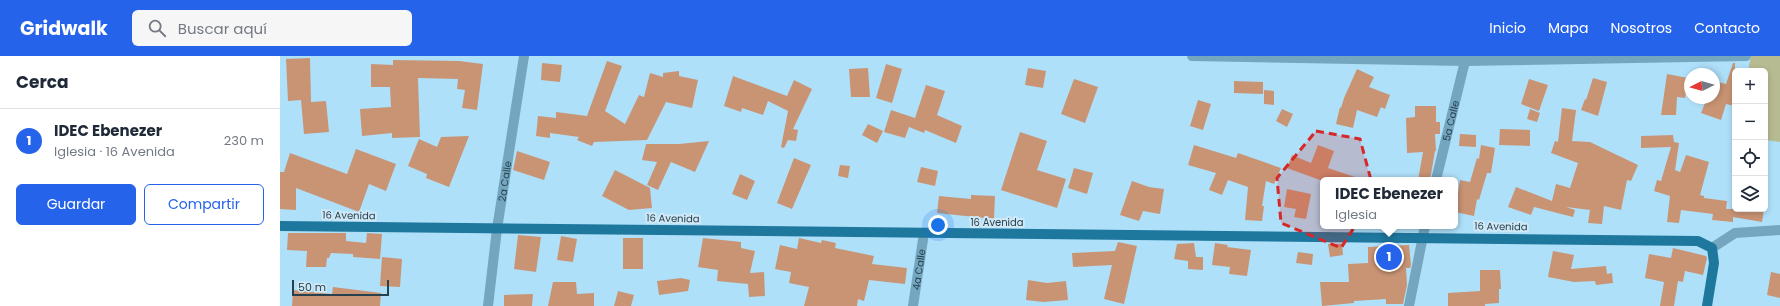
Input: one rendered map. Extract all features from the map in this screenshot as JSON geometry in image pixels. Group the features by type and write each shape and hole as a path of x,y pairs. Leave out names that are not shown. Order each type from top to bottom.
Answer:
{"main road":[{"name":"16 Avenida","path":"280,226 1698,241 1712,248"},
{"path":"1707,306 1714,263 1712,248"}],"street":[{"name":"2a Calle","path":"488,306 497,229 524,56"},
{"path":"1192,56 1465,61 1657,56 1746,56"},
{"name":"5a Calle","path":"1437,177 1465,61"},
{"path":"1409,306 1424,229"},
{"path":"1712,248 1735,233 1780,230"},
{"name":"4a Calle","path":"913,306 924,233"}],"highlighted area":[{"path":"1316,131 1360,139 1375,195 1341,248 1281,223 1277,178"}],"green space":[{"path":"1751,56 1780,56 1780,142 1768,140 1768,68 1749,68"}],"building":[{"path":"310,58 311,102 326,101 329,132 304,134 301,100 288,101 286,59"},
{"path":"393,60 459,61 483,64 477,110 462,108 465,90 457,89 458,79 418,78 420,137 392,138 392,133 362,136 360,109 391,107 390,87 371,87 371,64 393,65"},
{"path":"607,61 622,66 605,111 625,124 639,95 644,97 650,73 663,77 663,73 679,71 679,76 698,80 692,108 666,102 647,140 594,142 592,146 577,140 579,137 550,133 550,138 536,136 538,116 556,118 556,112 587,116"},
{"path":"542,63 562,65 560,82 541,80"},
{"path":"1733,63 1735,63 1735,68 1732,68 1732,105 1726,104 1721,120 1701,113 1705,104 1720,104 1720,82 1726,84"},
{"path":"886,64 902,69 892,103 876,98"},
{"path":"868,68 870,97 851,97 849,69"},
{"path":"1028,68 1046,71 1043,88 1025,85"},
{"path":"1357,69 1374,77 1369,87 1390,95 1385,109 1381,107 1377,117 1357,110 1353,128 1336,124 1340,107 1341,108"},
{"path":"1667,74 1684,77 1684,98 1677,97 1676,115 1661,115"},
{"path":"733,76 787,96 794,80 812,89 793,129 798,130 796,141 788,140 784,148 781,147 788,111 768,101 763,115 742,108 741,112 724,106"},
{"path":"1593,78 1607,82 1598,116 1581,110"},
{"path":"1074,79 1098,87 1085,123 1061,114"},
{"path":"1529,79 1548,85 1539,111 1521,104"},
{"path":"1234,81 1263,82 1263,94 1234,93"},
{"path":"926,85 945,91 937,115 962,126 956,143 925,130 924,133 909,127 905,138 884,132 891,110 915,118"},
{"path":"1264,90 1274,91 1274,105 1264,104"},
{"path":"1198,100 1211,104 1203,130 1190,126"},
{"path":"1415,106 1436,106 1436,122 1440,122 1440,134 1435,134 1436,151 1431,177 1419,177 1423,152 1407,153 1406,118 1415,117"},
{"path":"1562,108 1576,110 1572,141 1590,142 1638,165 1631,181 1627,180 1621,210 1604,206 1602,224 1588,223 1590,210 1566,207 1575,210 1573,217 1534,207 1531,215 1508,207 1516,187 1552,201 1556,184 1570,188 1578,163 1551,153 1555,141 1558,142"},
{"path":"1282,109 1293,114 1287,127 1276,121"},
{"path":"1530,109 1540,113 1537,122 1527,119"},
{"path":"868,124 883,131 877,143 862,135"},
{"path":"1500,129 1530,130 1530,146 1499,145"},
{"path":"1020,132 1047,141 1037,170 1066,179 1057,208 1001,190"},
{"path":"1460,134 1476,135 1476,147 1459,146"},
{"path":"1673,135 1674,142 1679,143 1675,170 1680,172 1686,155 1709,162 1700,195 1704,196 1704,198 1727,201 1726,209 1732,209 1732,212 1764,212 1762,222 1733,217 1733,222 1712,220 1713,214 1681,210 1679,223 1667,222 1670,196 1654,191 1657,180 1661,181 1671,147 1641,148 1641,136"},
{"path":"469,136 449,187 426,178 427,174 408,166 419,139 437,147 441,137"},
{"path":"709,141 695,172 671,162 658,190 647,185 657,162 642,160 646,144 679,144"},
{"path":"1194,145 1236,158 1238,153 1281,168 1274,184 1266,181 1262,206 1264,206 1262,221 1245,220 1248,187 1228,180 1222,195 1209,190 1216,173 1188,165"},
{"path":"1318,145 1334,151 1328,168 1355,177 1320,177 1320,180 1287,168 1292,155 1311,163"},
{"path":"1481,145 1495,148 1491,173 1487,173 1479,200 1477,199 1474,216 1458,213 1458,193 1460,180 1470,182 1477,158 1479,159"},
{"path":"356,149 396,164 386,191 369,184 359,212 296,188 296,210 280,209 280,172 284,172 290,153 347,174"},
{"path":"517,151 550,162 544,180 513,170"},
{"path":"794,158 811,165 792,209 777,203"},
{"path":"840,165 850,166 848,178 838,176"},
{"path":"921,167 938,171 935,186 917,182"},
{"path":"1074,168 1093,173 1087,194 1068,188"},
{"path":"615,170 650,188 652,208 629,210 602,196"},
{"path":"740,174 755,181 747,200 732,194"},
{"path":"1132,181 1149,187 1164,189 1160,214 1143,211 1139,221 1120,215"},
{"path":"1287,189 1311,194 1306,219 1294,217 1296,209 1284,207"},
{"path":"971,195 995,196 994,219 937,213 939,196 971,199"},
{"path":"288,233 346,233 346,241 366,243 367,233 382,234 380,259 353,257 353,254 331,253 329,258 327,258 326,267 306,267 307,251 287,250"},
{"path":"518,235 541,237 536,272 514,269"},
{"path":"561,236 577,239 573,262 557,260"},
{"path":"623,238 643,238 643,269 623,269"},
{"path":"703,238 741,242 741,248 755,251 750,273 764,272 765,296 749,297 748,284 717,281 718,270 698,267"},
{"path":"799,238 821,243 822,240 836,243 835,248 874,256 872,264 907,268 905,284 869,280 864,301 858,299 857,306 804,306 809,287 789,283 791,272 775,269 780,245 797,249"},
{"path":"1118,242 1137,246 1124,304 1104,299 1112,265 1073,267 1072,253 1115,251"},
{"path":"1194,243 1196,257 1203,257 1203,270 1188,269 1188,261 1174,259 1177,244"},
{"path":"1215,243 1228,245 1227,247 1251,250 1247,276 1229,274 1230,267 1212,265"},
{"path":"1328,244 1342,244 1343,255 1330,257"},
{"path":"1409,245 1411,265 1410,268 1406,268 1407,285 1403,304 1386,304 1386,299 1354,301 1354,303 1322,306 1320,282 1349,282 1348,264 1368,263 1368,247"},
{"path":"1673,248 1706,256 1707,258 1703,275 1685,271 1683,282 1678,281 1674,306 1660,306 1664,282 1645,278 1649,254 1671,258"},
{"path":"1553,251 1574,255 1571,269 1606,266 1607,274 1612,273 1613,283 1596,285 1595,281 1574,282 1548,277"},
{"path":"1298,252 1313,254 1312,265 1296,263"},
{"path":"382,257 402,259 400,287 380,286"},
{"path":"1480,270 1500,270 1501,289 1499,289 1499,303 1485,304 1485,306 1448,306 1448,293 1480,291"},
{"path":"1771,272 1780,274 1780,298 1767,295"},
{"path":"681,278 690,280 688,291 659,295 657,281"},
{"path":"1028,280 1047,283 1066,281 1068,300 1043,302 1026,300"},
{"path":"553,282 576,282 577,294 594,293 594,306 548,306"},
{"path":"333,287 381,293 380,306 292,306 293,290 332,294"},
{"path":"618,291 634,295 631,306 614,306"},
{"path":"533,294 532,306 504,306 504,295"}],"place":[{"name":"IDEC Ebenezer","path":"1389,257"}]}
